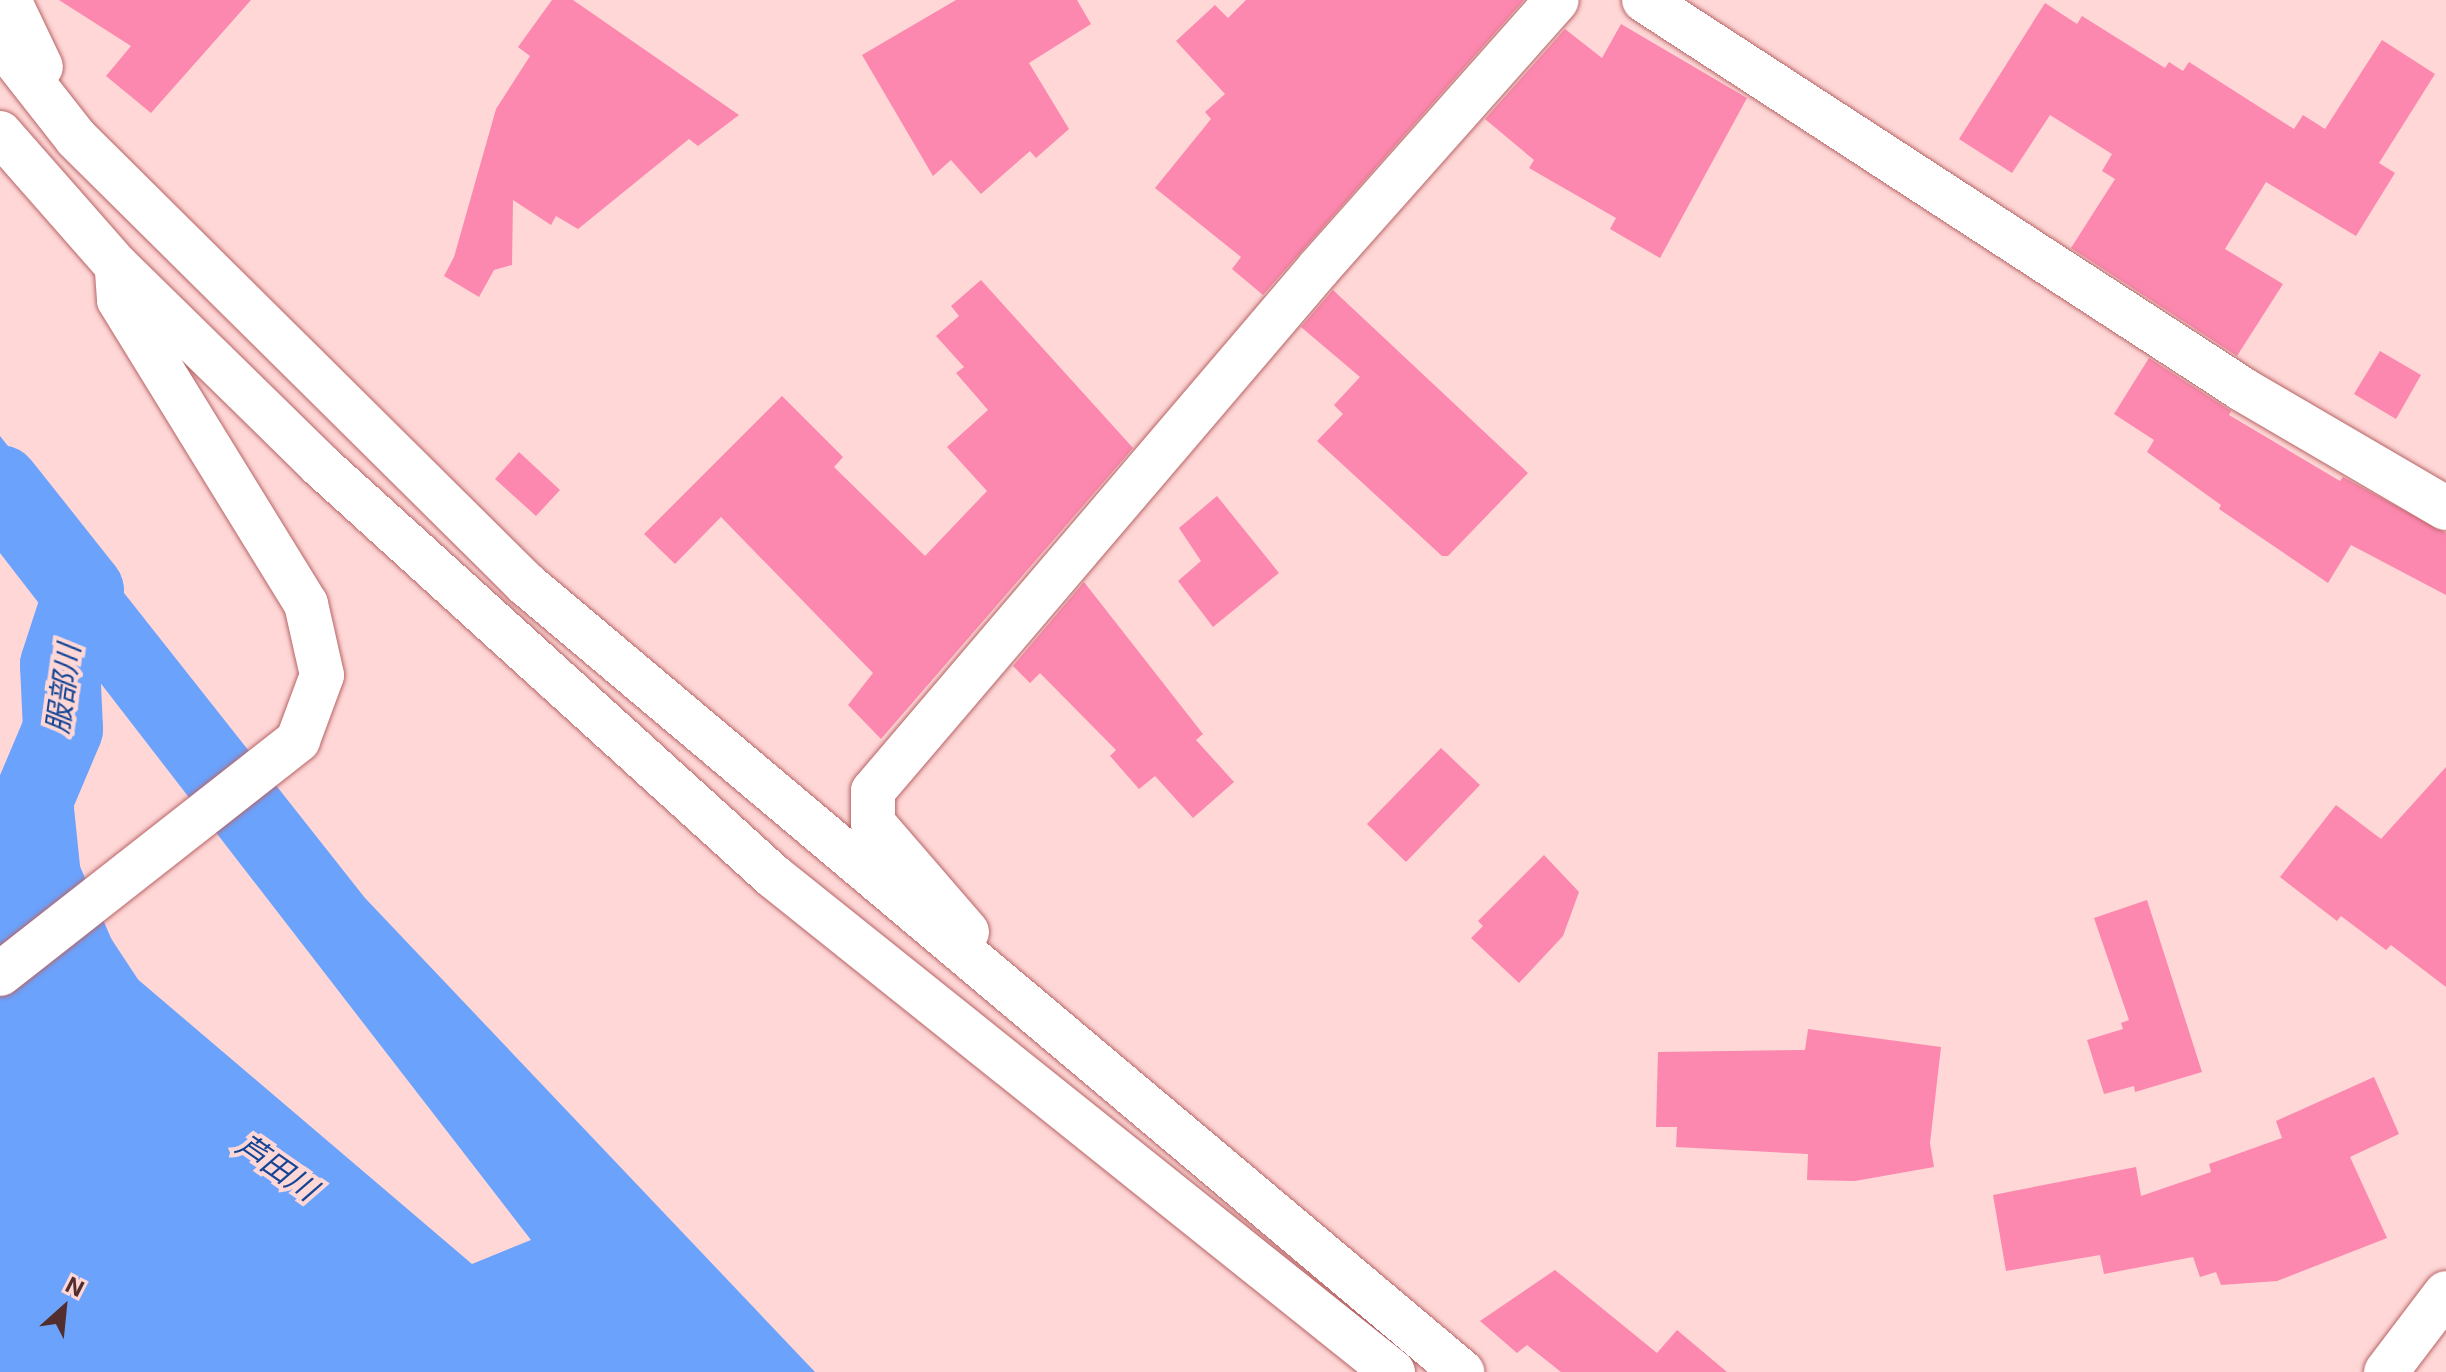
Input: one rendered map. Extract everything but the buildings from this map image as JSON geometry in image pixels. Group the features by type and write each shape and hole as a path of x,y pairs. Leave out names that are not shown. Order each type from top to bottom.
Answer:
{"street":[{"path":"9,0 76,138"},
{"path":"1009,996 1004,974 873,823 873,791 1319,268 1557,0"},
{"path":"1644,0 2242,389 2446,508"},
{"path":"0,41 76,138 526,584 1009,996 1462,1372"},
{"path":"0,133 117,266 320,465 773,876 1393,1372"},
{"path":"0,974 298,740 322,675 306,604 119,300 117,266"},
{"path":"2386,1372 2446,1293"}],"water":[{"name":"芦田川","path":"0,436 365,898 815,1372 0,1372 0,862 472,1264 531,1240 0,553"}],"waterway":[{"name":"服部川","path":"0,485 84,591 60,665 63,729 33,800 41,877 76,958 105,1002"}]}
